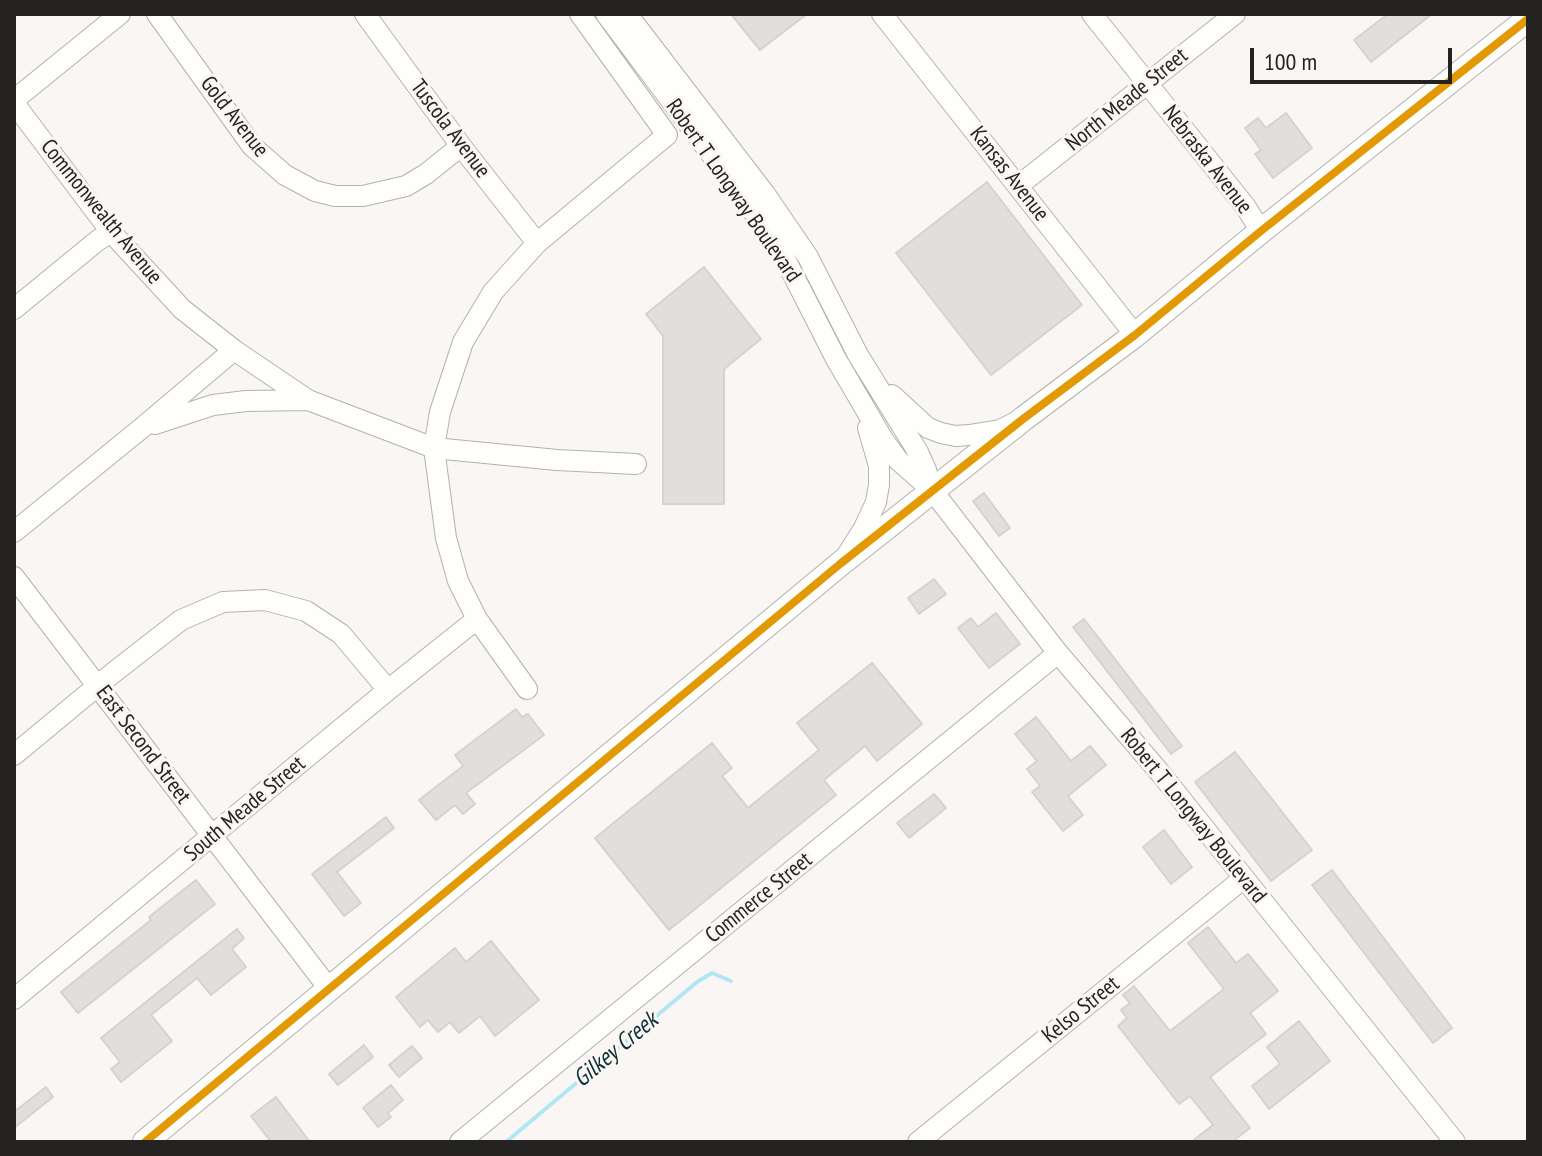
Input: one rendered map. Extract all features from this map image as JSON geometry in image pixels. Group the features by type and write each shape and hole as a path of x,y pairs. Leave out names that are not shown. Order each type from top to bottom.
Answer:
{"main road":[{"path":"145,1142 840,564 1135,335 1520,19"}],"street":[{"path":"14,102 120,14"},
{"name":"Gold Avenue","path":"157,14 252,146 285,175 315,191 335,196 363,196 406,186 461,146"},
{"path":"527,689 477,619 458,581 446,538 434,448 440,412 463,342 493,292 537,243 667,135 580,14"},
{"name":"Robert T Longway Boulevard","path":"606,14 782,253 864,409 898,460 932,490 1058,653 1161,774 1455,1142"},
{"name":"Robert T Longway Boulevard","path":"627,14 765,194 808,257 858,355 918,452 932,490"},
{"name":"Kansas Avenue","path":"882,14 1135,335"},
{"name":"Nebraska Avenue","path":"1092,14 1245,206 1261,231"},
{"name":"North Meade Street","path":"1018,186 1235,14"},
{"name":"Tuscola Avenue","path":"367,15 461,146 537,243"},
{"name":"Commonwealth Avenue","path":"14,102 111,232 182,309 234,350 308,400 434,448 636,464"},
{"path":"736,187 741,176 740,164"},
{"path":"14,309 111,232"},
{"path":"14,532 234,350"},
{"path":"858,355 887,390 928,428 956,436 969,435 1000,430 1023,419"},
{"path":"143,427 213,405 308,400"},
{"path":"840,564 864,528 876,502 879,485 879,466 864,409"},
{"name":"East Second Street","path":"14,577 330,990"},
{"path":"14,755 181,620 223,602 265,600 306,611 341,634 388,690"},
{"name":"South Meade Street","path":"14,999 477,619"},
{"name":"Commerce Street","path":"460,1142 1058,653"},
{"name":"Kelso Street","path":"918,1142 1244,878"}],"building":[{"path":"731,14 807,14 760,50"},
{"path":"1388,14 1432,14 1371,62 1354,40"},
{"path":"1286,113 1312,148 1273,178 1255,154 1261,150 1245,128 1258,118 1266,128"},
{"path":"987,182 1082,305 991,375 896,253"},
{"path":"704,267 761,339 724,369 724,504 663,504 663,336 646,314"},
{"path":"984,493 1010,528 999,536 973,501"},
{"path":"934,579 946,594 919,614 908,598"},
{"path":"996,613 1020,644 989,668 958,628 971,618 978,627"},
{"path":"1084,619 1182,746 1171,754 1073,627"},
{"path":"872,663 922,724 877,761 865,746 824,780 836,795 669,930 595,838 712,743 732,768 722,776 748,808 819,750 797,723"},
{"path":"516,709 522,717 528,714 544,735 466,793 475,804 463,814 455,805 436,820 419,800 463,766 455,755"},
{"path":"1036,717 1071,761 1090,746 1106,765 1068,796 1083,815 1063,831 1032,792 1040,786 1027,769 1037,761 1015,734"},
{"path":"1235,752 1312,850 1271,881 1195,782"},
{"path":"934,794 946,808 909,838 897,823"},
{"path":"386,817 394,828 337,872 361,903 344,916 312,874"},
{"path":"1164,830 1192,867 1171,884 1143,847"},
{"path":"1332,870 1452,1028 1433,1043 1312,885"},
{"path":"196,880 215,904 78,1013 61,992"},
{"path":"1208,927 1236,963 1248,954 1278,991 1250,1013 1266,1034 1210,1077 1250,1128 1232,1142 1191,1142 1213,1125 1190,1096 1179,1104 1118,1026 1127,1018 1121,1010 1130,1003 1123,995 1134,986 1170,1031 1224,989 1188,943"},
{"path":"237,929 244,938 232,949 246,967 211,995 197,978 151,1015 172,1041 121,1082 111,1069 120,1062 101,1038"},
{"path":"491,941 539,1000 495,1036 480,1016 459,1033 450,1022 438,1032 428,1020 420,1027 396,997 455,948 466,962"},
{"path":"1299,1021 1330,1061 1269,1109 1252,1086 1280,1064 1267,1047"},
{"path":"364,1045 373,1057 338,1085 329,1074"},
{"path":"412,1046 422,1058 399,1077 389,1065"},
{"path":"391,1085 403,1100 388,1113 391,1117 378,1127 363,1108"},
{"path":"46,1087 53,1097 14,1128 14,1112"},
{"path":"276,1097 310,1142 271,1142 251,1116"}],"waterway":[{"name":"Gilkey Creek","path":"506,1142 697,982 712,973 731,981"}],"transit line":[{"path":"145,1142 840,564 1135,335 1528,19"}]}
